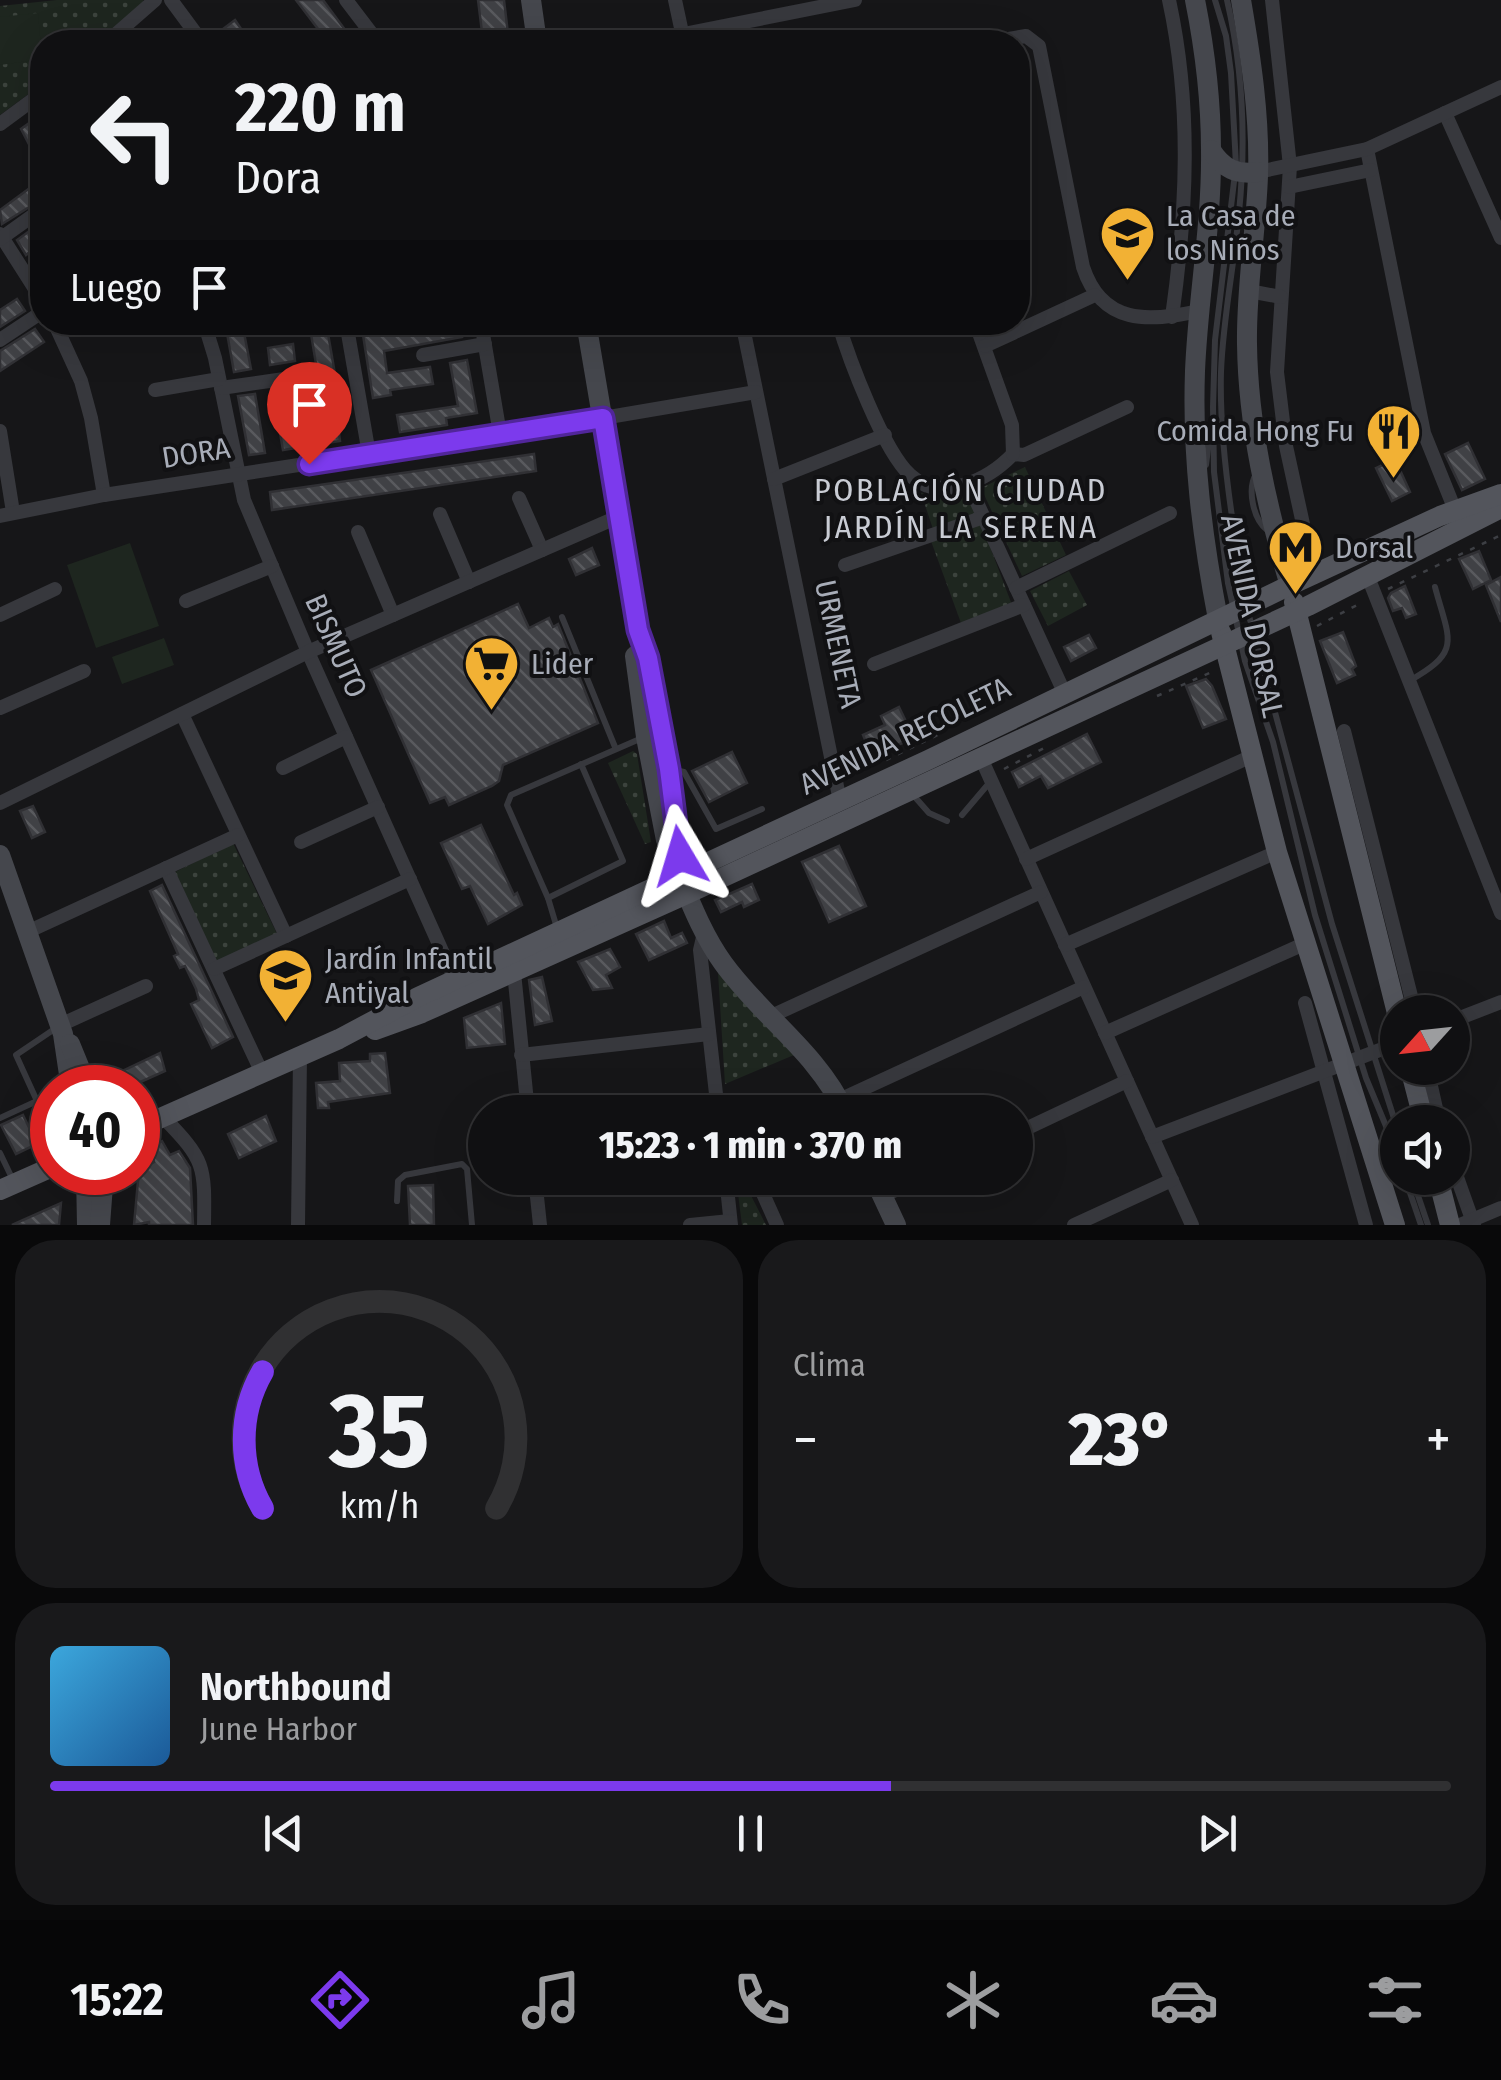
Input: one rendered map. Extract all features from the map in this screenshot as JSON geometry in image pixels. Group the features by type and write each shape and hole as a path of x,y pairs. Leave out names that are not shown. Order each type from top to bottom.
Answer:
{"main road":[{"path":"531,0 535,30"},
{"name":"AVENIDA DORSAL","path":"1195,0 1206,64 1212,150 1199,311 1195,437 1200,514 1233,612 1252,756 1277,852 1304,944 1358,1058 1394,1225"},
{"name":"AVENIDA DORSAL","path":"1241,0 1253,70 1246,172 1248,366 1258,459 1392,995"},
{"path":"1212,150 1226,167 1246,172"},
{"path":"588,335 638,630 635,662 654,739 668,853 704,933 722,962 817,1066 835,1095"},
{"name":"AVENIDA RECOLETA","path":"338,1038 406,1020 514,972 840,801 1064,692 1456,510 1501,494"},
{"name":"AVENIDA RECOLETA","path":"160,1118 558,932 828,828 909,791 987,772 1238,638 1296,612 1371,586 1501,508"},
{"path":"1371,586 1368,560 1379,545"},
{"path":"654,739 669,769 683,884"},
{"path":"828,828 839,815 840,801"},
{"path":"0,855 62,1030 80,1065"},
{"path":"62,1030 67,1065"},
{"path":"7,1187 30,1177"},
{"path":"87,1225 94,1195"},
{"path":"99,1195 100,1225"},
{"path":"882,1195 896,1225"},
{"path":"1440,1195 1444,1224"}],"street":[{"path":"121,30 155,0"},
{"path":"171,0 193,30"},
{"path":"346,0 369,30"},
{"path":"675,0 681,30"},
{"path":"1169,0 1184,104 1184,226 1172,317"},
{"path":"1272,0 1290,166 1277,372 1286,446 1303,524"},
{"path":"718,30 846,1"},
{"path":"1030,38 1041,50 1083,266 1096,294 1110,308 1148,319 1199,311"},
{"path":"1246,172 1367,149 1501,87"},
{"path":"0,124 30,102"},
{"path":"1445,113 1501,238"},
{"path":"1367,149 1424,433 1456,510"},
{"path":"1289,187 1371,170"},
{"path":"30,217 1,237 30,282"},
{"path":"1249,290 1281,297"},
{"path":"1030,325 1096,294"},
{"path":"0,340 30,320"},
{"path":"60,335 81,381 92,418 104,495"},
{"name":"BISMUTO","path":"207,335 236,474 308,652 456,980"},
{"path":"348,335 369,454"},
{"path":"483,335 500,434"},
{"name":"URMENETA","path":"745,335 840,801"},
{"path":"842,335 885,435 910,476 926,485 950,488 1004,464 1014,454 1012,426 980,335"},
{"path":"985,346 1008,335"},
{"path":"423,355 485,344"},
{"path":"155,390 284,379"},
{"name":"DORA","path":"7,514 104,495 756,392"},
{"path":"1014,454 1024,455 1127,407"},
{"path":"0,431 7,514"},
{"path":"774,479 885,435"},
{"path":"1258,459 1286,446"},
{"path":"968,483 1064,692"},
{"path":"519,498 542,550"},
{"path":"1016,588 1170,513"},
{"path":"440,514 470,582"},
{"path":"0,803 308,652 620,516"},
{"path":"845,565 984,517"},
{"path":"358,532 393,615"},
{"path":"186,601 272,566"},
{"path":"1371,586 1494,877 1501,912"},
{"path":"0,615 54,590"},
{"path":"874,664 1024,605"},
{"path":"0,708 84,671"},
{"path":"182,714 286,936"},
{"path":"1344,731 1412,995"},
{"path":"282,768 346,737"},
{"path":"1026,859 1252,756"},
{"path":"987,772 1192,1225"},
{"path":"301,842 378,807"},
{"path":"28,932 238,835"},
{"path":"1066,946 1277,852"},
{"path":"166,868 262,1073"},
{"path":"214,970 410,879"},
{"path":"769,1017 1041,892"},
{"path":"704,933 700,950 716,1095"},
{"path":"1105,1034 1304,944"},
{"path":"514,972 526,1095"},
{"path":"62,1030 146,986"},
{"path":"864,1095 1084,987"},
{"path":"1470,1014 1501,1002"},
{"path":"1304,1004 1366,1225"},
{"path":"522,1055 710,1034"},
{"path":"1152,1137 1380,1050"},
{"path":"298,1225 300,1056"},
{"path":"1033,1126 1127,1082"},
{"path":"715,1084 720,1095"},
{"path":"163,1117 194,1150 202,1165 204,1225"},
{"path":"1074,1225 1172,1180"},
{"path":"537,1195 540,1225"},
{"path":"690,1225 731,1223 728,1195"},
{"path":"764,1195 778,1225"},
{"path":"1461,1195 1469,1223 1501,1208"}],"lane":[{"path":"1215,0 1226,36 1246,172 1215,340 1213,407 1218,504 1233,612 1238,638 1332,924 1358,1058 1384,1105"},
{"path":"1227,0 1239,70 1246,172 1224,322 1221,400 1234,523 1233,612"},
{"path":"1200,514 1213,407"},
{"path":"1408,681 1437,665 1446,654 1449,641 1435,587"},
{"path":"562,617 615,748"},
{"path":"1238,638 1273,742 1312,904 1358,1058 1380,1111"},
{"path":"558,932 508,800 511,795 615,748 654,739"},
{"path":"548,898 623,861 581,764"},
{"path":"669,769 684,772 716,829 762,808"},
{"path":"962,816 987,772"},
{"path":"909,791 929,813 946,821"},
{"path":"30,1086 16,1055 62,1030"},
{"path":"0,1118 30,1104"},
{"path":"0,1153 7,1187"},
{"path":"398,1201 398,1181 405,1174 462,1164 466,1169 472,1225"},
{"path":"1414,1195 1424,1225"}],"path":[{"path":"1302,634 1371,586 1501,535"},
{"path":"1147,700 1217,669"},
{"path":"887,759 954,728"},
{"path":"987,772 1059,741"}],"shaded area":[{"path":"57,0 143,0 145,5 113,30 30,30 30,93 0,115 0,6"},
{"path":"38,13 39,30 30,30 30,61 0,65 0,17"},
{"path":"1025,467 1066,555 1022,576 981,488"},
{"path":"967,486 977,514 933,529 921,493 939,496"},
{"path":"981,523 1012,605 961,623 931,541"},
{"path":"130,543 159,626 96,648 67,565"},
{"path":"1069,571 1087,605 1048,626 1030,591"},
{"path":"164,638 174,665 122,684 112,657"},
{"path":"633,751 637,754 651,842 645,844 608,763"},
{"path":"233,843 278,936 218,965 173,873"},
{"path":"718,972 794,1055 725,1084"},
{"path":"738,1195 751,1195 766,1225 742,1225"}],"building":[{"path":"296,0 323,0 345,30 319,30"},
{"path":"478,0 504,0 508,30 482,30"},
{"path":"235,20 242,30 224,30"},
{"path":"30,123 30,146 21,129"},
{"path":"30,188 30,206 2,224 0,210"},
{"path":"30,231 30,252 26,255 17,240"},
{"path":"17,299 25,311 0,327 0,310"},
{"path":"30,332 44,342 0,371 0,351"},
{"path":"227,335 244,335 251,369 234,372"},
{"path":"311,335 328,335 340,403 323,406"},
{"path":"363,335 462,335 384,351 387,373 430,367 433,384 390,390 391,395 373,398"},
{"path":"293,344 295,361 270,365 268,348"},
{"path":"467,360 477,413 446,418 447,425 400,432 397,415 458,406 450,363"},
{"path":"299,384 301,402 276,405 274,391"},
{"path":"255,394 265,453 249,455 238,396"},
{"path":"338,424 340,441 283,450 280,433"},
{"path":"1468,443 1485,479 1462,490 1445,454"},
{"path":"534,454 536,471 272,510 270,492"},
{"name":"Comida Hong Fu","path":"1395,459 1410,492 1392,501 1376,468"},
{"path":"592,548 599,565 576,575 569,559"},
{"path":"1479,551 1491,580 1473,589 1459,559"},
{"path":"1501,577 1501,622 1486,585"},
{"path":"1405,586 1416,614 1406,618 1402,608 1393,611 1388,598"},
{"name":"Lider","path":"518,604 529,628 549,618 553,627 558,624 598,723 503,765 499,781 492,786 449,805 445,797 430,803 371,670"},
{"path":"1343,632 1356,666 1352,669 1355,675 1337,683 1320,641"},
{"path":"1089,635 1096,648 1071,661 1064,647"},
{"path":"1206,679 1226,719 1203,728 1186,686"},
{"path":"899,707 914,738 872,756 863,735 885,725 881,716"},
{"path":"1087,734 1101,762 1048,788 1041,776 1019,787 1012,772"},
{"path":"732,752 747,783 709,802 692,771"},
{"path":"33,806 45,832 32,838 20,811"},
{"path":"481,825 522,905 488,924 470,886 462,889 441,843"},
{"path":"839,846 866,906 829,922 802,862"},
{"path":"752,884 759,900 744,907 742,902 721,912 715,900"},
{"path":"162,885 233,1037 212,1048 191,1004 199,1000 196,989 185,966 180,968 174,956 178,954 150,891"},
{"path":"664,921 671,938 682,933 687,943 649,960 636,934"},
{"path":"610,949 620,967 606,975 612,988 593,990 578,962"},
{"path":"542,977 552,1021 535,1025 529,980"},
{"path":"501,1003 505,1044 467,1048 464,1018"},
{"path":"160,1053 165,1071 160,1073 160,1065 135,1065"},
{"path":"385,1053 390,1093 328,1102 329,1108 318,1108 316,1083 340,1081 339,1063 370,1061 370,1054"},
{"path":"23,1115 30,1130 30,1147 16,1154 1,1125"},
{"path":"266,1116 276,1141 239,1158 228,1134"},
{"path":"160,1142 170,1155 179,1151 190,1168 193,1225 134,1225 137,1195 160,1195"},
{"path":"433,1185 434,1225 410,1225 408,1186"},
{"path":"61,1203 59,1225 12,1225"}],"place":[{"name":"La Casa de los Niños","path":"1127,282"},
{"name":"Comida Hong Fu","path":"1393,480"},
{"name":"Dorsal","path":"1296,597"},
{"name":"Lider","path":"492,713"},
{"name":"Jardín Infantil Antiyal","path":"286,1025"}],"district":[{"name":"POBLACIÓN CIUDAD JARDÍN LA SERENA","path":"961,508"}],"route":[{"path":"309,464 603,418 638,630 648,658 669,769 680,856"}]}
